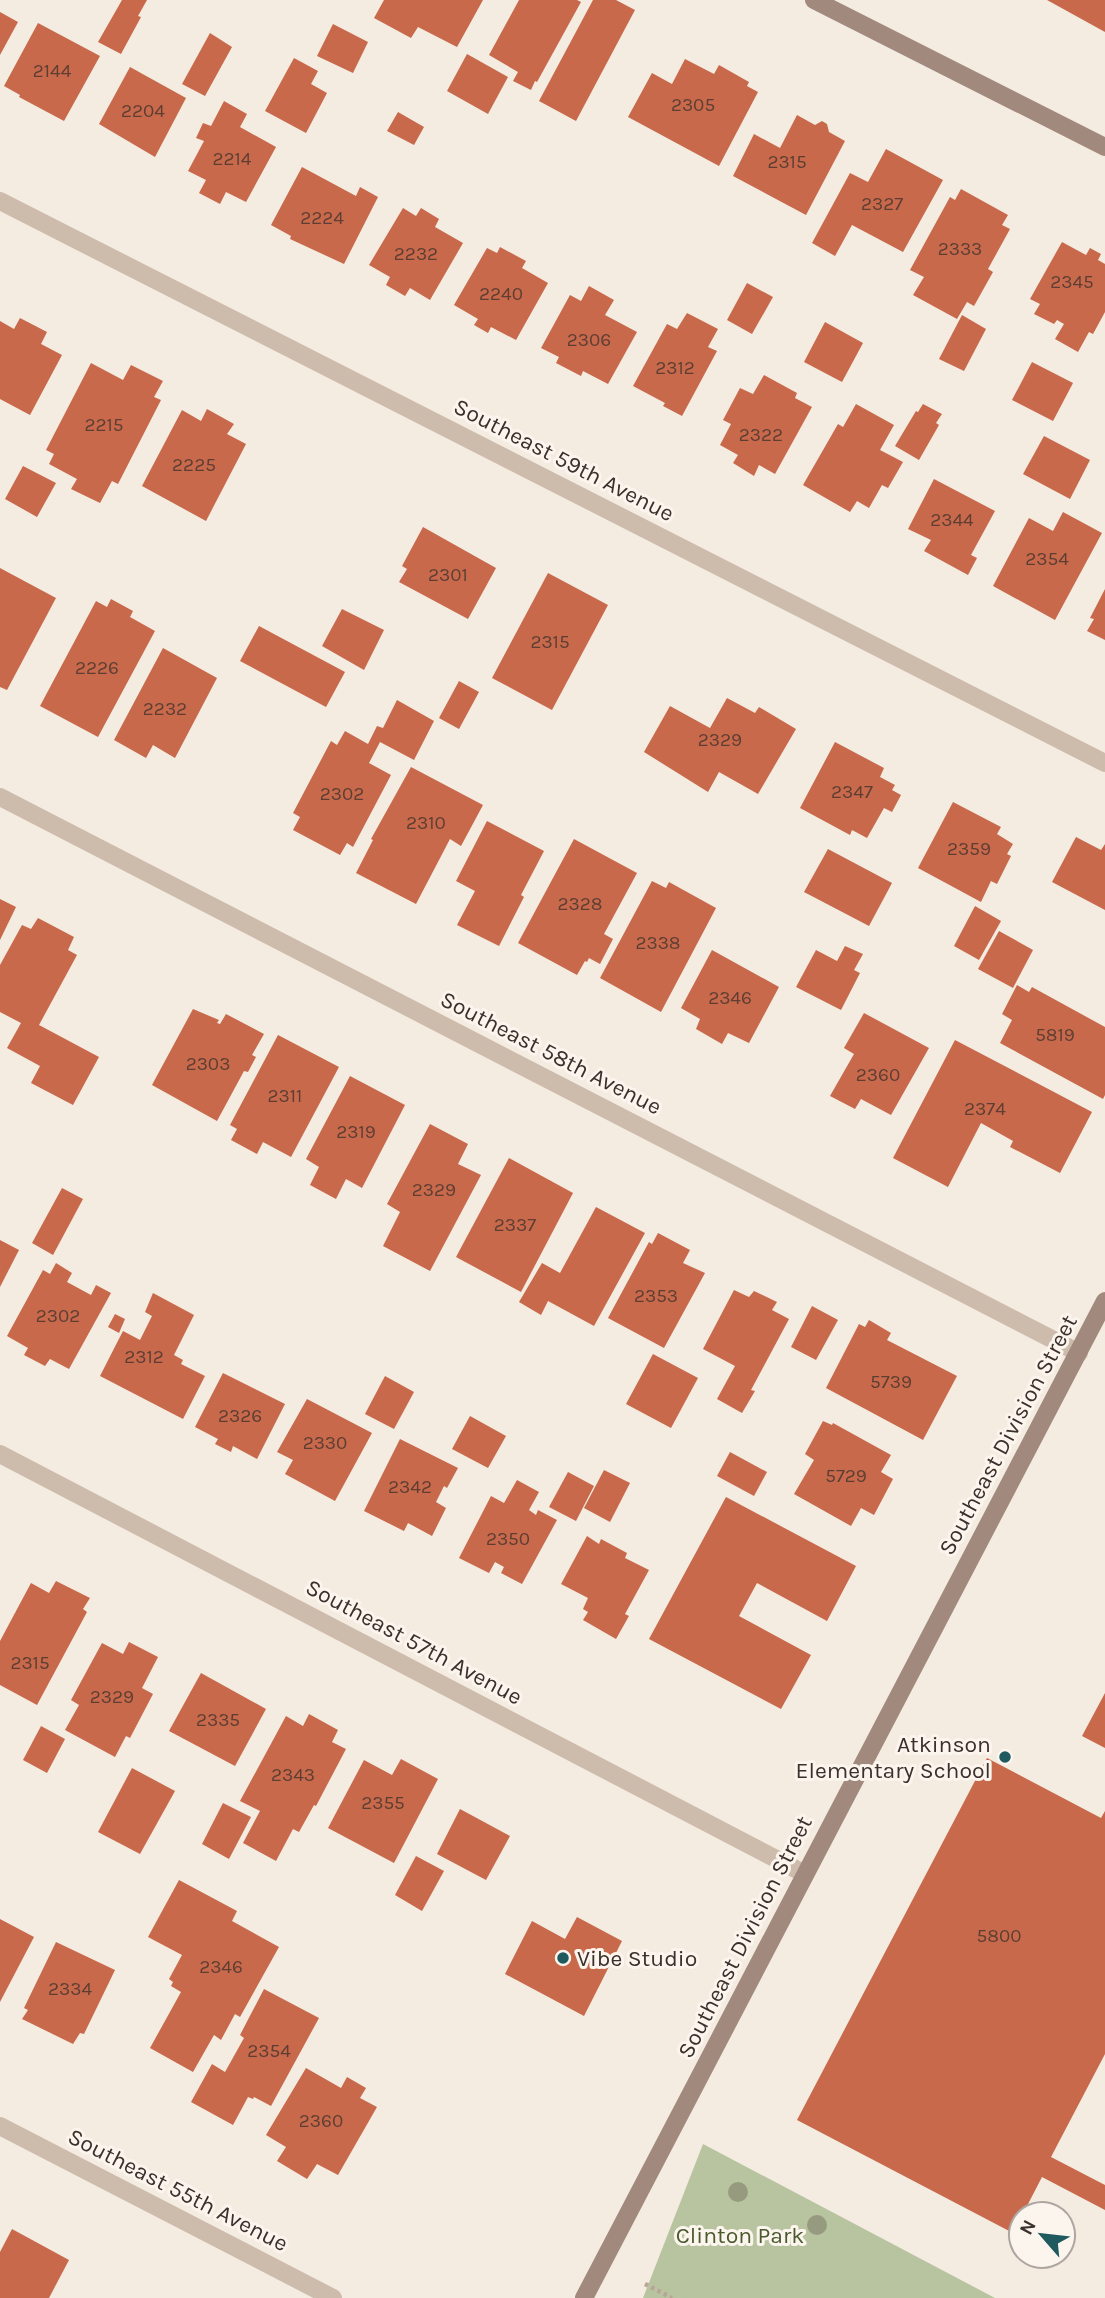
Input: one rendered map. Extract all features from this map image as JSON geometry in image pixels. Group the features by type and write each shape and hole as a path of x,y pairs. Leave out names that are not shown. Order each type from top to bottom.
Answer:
{"main road":[{"path":"814,0 1105,147"},
{"name":"Southeast Division Street","path":"584,2298 1105,1301"}],"street":[{"name":"Southeast 59th Avenue","path":"0,201 1105,763"},
{"name":"Southeast 58th Avenue","path":"0,797 1079,1353"},
{"name":"Southeast 57th Avenue","path":"0,1454 805,1874"},
{"name":"Southeast 55th Avenue","path":"0,2126 333,2298"}],"path":[{"path":"645,2284 672,2298"}],"green space":[{"name":"Clinton Park","path":"703,2144 995,2298 643,2298"}],"building":[{"path":"122,0 147,0 121,54 98,42"},
{"path":"384,0 483,0 457,47 418,27 411,38 374,18"},
{"path":"519,0 581,2 531,90 513,81 518,72 489,55"},
{"path":"593,0 616,0 635,10 576,121 539,101"},
{"path":"1047,0 1105,0 1105,32"},
{"path":"0,12 18,22 0,55"},
{"path":"38,23 100,56 64,121 4,86"},
{"path":"333,24 368,42 353,73 317,56"},
{"path":"210,33 232,47 205,96 182,84"},
{"path":"467,54 508,77 488,114 447,91"},
{"path":"294,58 318,71 311,84 327,93 306,133 265,111"},
{"path":"685,59 714,74 719,65 749,82 747,86 758,92 719,166 628,117 652,73 672,84"},
{"path":"130,67 186,98 155,157 99,124"},
{"path":"224,101 247,114 240,127 276,147 246,202 226,192 220,204 199,193 206,180 188,171 204,141 196,138 203,123 211,126"},
{"path":"398,112 424,127 414,145 387,131"},
{"path":"797,115 815,125 822,121 827,124 829,132 845,141 806,215 733,176 754,134 780,148"},
{"path":"886,149 943,180 903,252 852,225 835,256 812,243 850,173 868,182"},
{"path":"302,167 356,196 360,187 378,197 344,264 290,239 291,236 271,225"},
{"path":"961,189 1008,215 1002,225 1010,229 988,269 993,272 974,306 967,302 957,319 913,295 924,277 910,270 950,197 955,200"},
{"path":"403,208 416,216 421,208 439,219 435,227 463,243 430,300 410,288 405,296 386,285 390,277 369,265"},
{"path":"1062,242 1086,255 1090,248 1101,254 1098,260 1105,264 1105,312 1093,334 1089,332 1078,352 1055,339 1064,324 1057,320 1054,324 1034,314 1040,304 1030,299"},
{"path":"500,247 526,261 522,268 548,283 516,340 491,327 488,333 474,325 478,319 454,305 487,248 497,253"},
{"path":"747,283 773,297 752,334 727,320"},
{"path":"589,286 614,300 605,315 637,332 608,384 583,371 581,376 556,363 559,357 541,348 570,295 581,301"},
{"path":"687,313 718,329 708,347 717,351 682,416 663,406 665,403 633,386 667,324 677,329"},
{"path":"962,315 986,329 964,371 939,359"},
{"path":"20,318 47,332 41,344 62,355 30,415 0,399 0,321 14,329"},
{"path":"825,322 863,343 842,382 804,362"},
{"path":"1032,362 1073,383 1053,421 1012,400"},
{"path":"91,363 123,380 131,365 163,381 154,397 161,400 118,484 112,481 100,503 71,489 77,479 49,464 54,454 46,450"},
{"path":"764,375 797,393 795,398 812,407 775,474 759,465 754,476 733,463 738,455 720,445 731,424 723,420 740,388 753,394"},
{"path":"856,404 894,425 880,450 903,462 888,488 882,485 869,508 857,501 850,512 803,485 838,424 843,427"},
{"path":"923,404 942,414 936,423 939,425 919,460 895,446"},
{"path":"207,409 234,424 227,434 246,444 206,521 142,486 182,410 201,421"},
{"path":"1044,436 1090,460 1070,499 1023,474"},
{"path":"23,466 56,483 37,517 5,499"},
{"path":"934,479 995,511 971,555 977,558 968,575 924,551 931,540 908,529"},
{"path":"1063,512 1102,533 1055,620 993,586 1029,518 1053,531"},
{"path":"423,527 496,568 468,619 399,582 407,569 402,566"},
{"path":"0,568 56,598 7,690 0,687"},
{"path":"548,573 608,605 552,710 492,678"},
{"path":"1105,589 1105,640 1087,631 1094,619 1090,618"},
{"path":"111,599 133,611 130,617 155,631 98,737 40,706 96,601 107,607"},
{"path":"342,609 384,630 364,670 322,646"},
{"path":"259,626 345,672 326,707 240,661"},
{"path":"163,648 217,678 175,758 153,745 146,758 114,740"},
{"path":"459,681 479,692 459,729 439,718"},
{"path":"727,698 755,713 759,707 796,729 758,794 719,772 708,792 644,752 670,706 710,728"},
{"path":"397,700 434,721 414,760 380,742 369,763 391,775 353,847 347,843 340,855 293,830 300,817 293,813 331,741 337,745 345,731 368,744 377,726 383,728"},
{"path":"835,742 884,768 880,777 895,785 892,790 901,795 892,812 884,808 867,838 852,830 850,835 800,808"},
{"path":"411,767 483,805 461,846 450,839 416,904 356,873 373,840 371,839"},
{"path":"953,802 1001,827 997,834 1013,844 1007,854 1011,856 997,884 991,881 981,902 918,868"},
{"path":"487,821 544,851 499,946 457,925 475,891 456,881"},
{"path":"1076,837 1101,850 1105,844 1105,910 1052,882"},
{"path":"574,839 637,873 604,934 613,939 600,964 589,958 577,975 518,943"},
{"path":"828,849 892,883 869,926 804,892"},
{"path":"652,881 666,888 669,882 716,908 661,1012 600,978"},
{"path":"0,899 16,907 0,940"},
{"path":"975,906 1001,921 979,960 954,946"},
{"path":"38,918 74,937 68,950 77,955 39,1025 99,1057 73,1105 31,1083 40,1066 7,1048 21,1023 0,1012 0,965 22,925 31,929"},
{"path":"999,931 1033,950 1013,988 978,969"},
{"path":"845,946 863,954 854,970 860,973 841,1010 796,987 816,950 837,961"},
{"path":"712,950 779,987 749,1043 728,1033 722,1044 696,1029 700,1019 681,1008"},
{"path":"1017,985 1029,992 1032,987 1105,1027 1103,1099 1000,1043 1012,1020 1002,1014"},
{"path":"193,1009 219,1020 217,1023 220,1024 226,1014 264,1034 252,1055 256,1057 248,1072 244,1071 217,1121 152,1085"},
{"path":"864,1013 929,1048 891,1115 861,1099 855,1109 830,1096 854,1054 844,1048"},
{"path":"278,1035 339,1067 291,1157 263,1142 257,1154 231,1140 237,1129 230,1125"},
{"path":"955,1040 1092,1112 1060,1173 1010,1147 1013,1141 981,1123 948,1187 893,1158"},
{"path":"350,1076 405,1105 362,1188 346,1179 336,1199 310,1185 319,1167 306,1159"},
{"path":"430,1124 468,1144 458,1164 481,1175 430,1271 383,1246 400,1212 387,1204"},
{"path":"509,1158 573,1193 521,1292 456,1257"},
{"path":"62,1188 83,1199 53,1255 32,1243"},
{"path":"596,1207 645,1233 594,1326 548,1301 541,1315 519,1302 542,1263 560,1273"},
{"path":"658,1233 690,1250 683,1263 705,1273 664,1348 608,1318 649,1242 652,1244"},
{"path":"0,1240 19,1250 0,1287"},
{"path":"56,1263 72,1273 67,1282 91,1295 96,1285 111,1293 69,1369 50,1359 45,1366 24,1355 28,1348 7,1336 43,1270 50,1274"},
{"path":"734,1290 749,1297 754,1291 777,1302 772,1310 789,1319 751,1390 755,1391 742,1413 717,1399 735,1366 703,1349"},
{"path":"153,1293 194,1315 174,1355 183,1360 181,1364 205,1376 183,1419 100,1376 123,1331 140,1340 152,1316 145,1312"},
{"path":"812,1306 838,1320 816,1360 791,1347"},
{"path":"115,1314 125,1319 119,1333 108,1327"},
{"path":"869,1320 891,1333 887,1340 957,1376 923,1440 826,1388 859,1324 865,1327"},
{"path":"653,1354 698,1378 671,1428 626,1404"},
{"path":"223,1373 285,1404 257,1459 233,1446 231,1452 215,1444 218,1439 195,1427"},
{"path":"385,1376 414,1392 394,1429 365,1414"},
{"path":"307,1399 372,1433 335,1501 285,1474 293,1460 277,1452"},
{"path":"470,1416 506,1436 488,1468 452,1449"},
{"path":"823,1421 832,1425 833,1423 891,1455 881,1472 893,1479 874,1515 861,1508 851,1526 794,1494 814,1460 805,1454"},
{"path":"400,1439 458,1468 436,1502 446,1508 432,1536 408,1523 404,1531 364,1511"},
{"path":"730,1452 767,1472 754,1496 717,1476"},
{"path":"604,1470 630,1483 610,1522 584,1508"},
{"path":"568,1472 594,1486 576,1521 549,1507"},
{"path":"517,1480 539,1492 529,1510 536,1515 538,1510 557,1520 522,1584 501,1573 504,1567 495,1562 489,1573 459,1558 491,1496 504,1503"},
{"path":"726,1497 856,1566 827,1621 757,1583 739,1616 811,1655 781,1709 649,1639"},
{"path":"587,1536 599,1544 601,1539 627,1553 625,1558 649,1570 625,1614 629,1616 616,1639 583,1620 588,1612 583,1609 588,1598 561,1584"},
{"path":"56,1581 90,1598 83,1609 87,1612 37,1705 0,1685 0,1641 31,1583 49,1593"},
{"path":"129,1642 158,1657 142,1688 153,1694 130,1738 126,1736 115,1757 65,1730 79,1705 71,1700 102,1643 123,1654"},
{"path":"201,1673 266,1709 235,1766 169,1731"},
{"path":"1105,1693 1105,1748 1082,1736"},
{"path":"309,1714 338,1730 332,1742 346,1749 316,1806 314,1805 299,1832 293,1829 276,1861 243,1843 260,1811 240,1801 286,1716 303,1726"},
{"path":"41,1726 65,1739 47,1773 23,1760"},
{"path":"987,1758 1101,1818 1105,1811 1105,2054 1051,2157 1105,2185 1105,2210 1042,2177 1030,2200 1007,2200 1007,2230 797,2120"},
{"path":"401,1759 438,1779 394,1863 328,1828 364,1760 392,1775"},
{"path":"132,1768 175,1791 140,1854 98,1832"},
{"path":"223,1803 251,1817 229,1859 202,1844"},
{"path":"460,1809 510,1836 486,1880 437,1854"},
{"path":"416,1856 444,1871 422,1911 395,1895"},
{"path":"179,1880 237,1911 232,1921 279,1947 240,2017 235,2014 221,2040 214,2035 193,2072 150,2048 181,1992 171,1986 173,1982 169,1979 182,1955 148,1937"},
{"name":"Vibe Studio","path":"577,1917 622,1941 584,2016 505,1974 532,1921 565,1939"},
{"path":"0,1919 34,1937 0,2002"},
{"path":"56,1942 115,1970 84,2034 80,2033 73,2044 22,2019 28,2010 24,2008"},
{"path":"264,1989 319,2018 271,2106 254,2097 248,2097 233,2125 191,2102 212,2064 225,2072 244,2038 240,2035"},
{"path":"306,2068 341,2088 347,2077 366,2088 360,2098 377,2107 338,2175 317,2164 307,2179 277,2161 286,2147 266,2135"},
{"path":"12,2229 69,2260 49,2298 0,2298 0,2252"}],"place":[{"name":"Atkinson Elementary School","path":"1005,1757"},
{"name":"Vibe Studio","path":"563,1958"}]}
